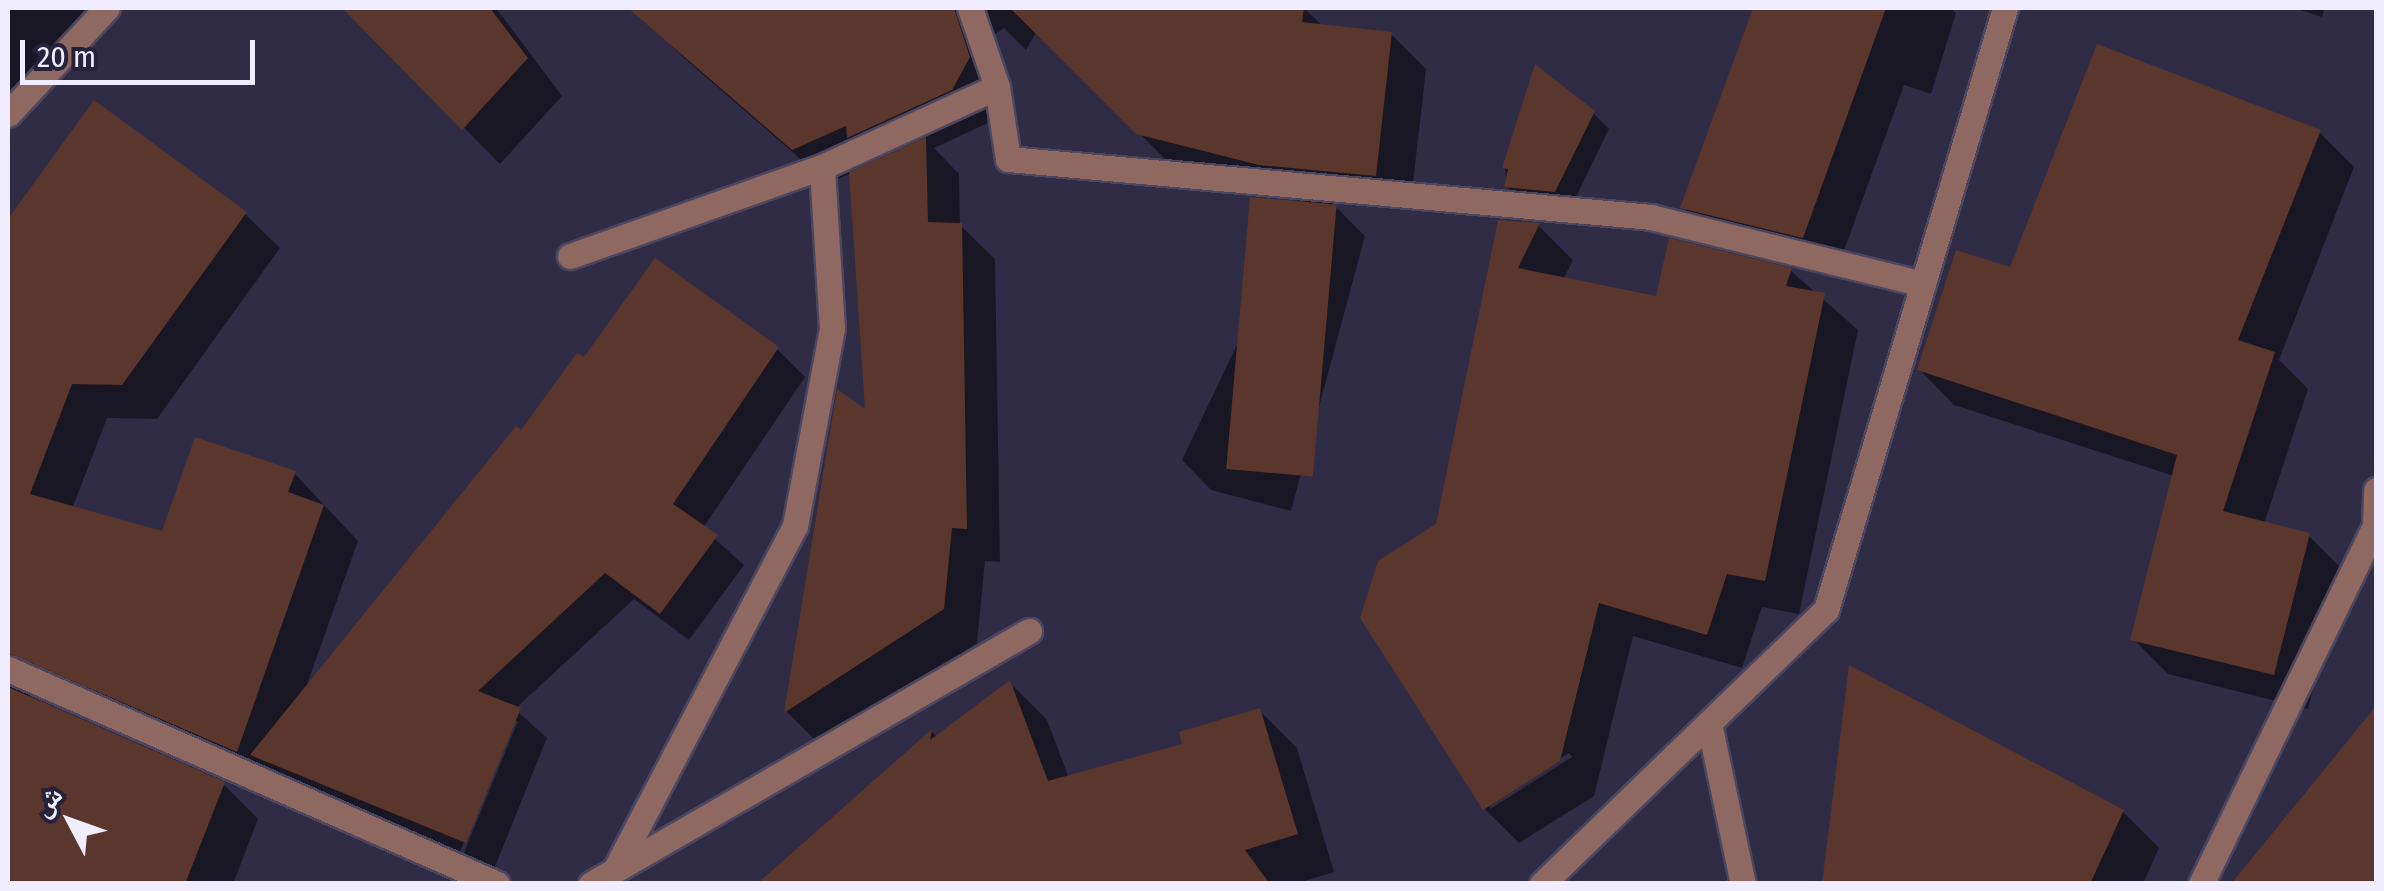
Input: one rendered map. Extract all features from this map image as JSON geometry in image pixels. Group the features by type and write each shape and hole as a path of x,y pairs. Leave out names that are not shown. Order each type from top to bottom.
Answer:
{"street":[{"path":"8,114 107,8"},
{"path":"970,8 997,87 1008,159 1651,217 1923,284"},
{"path":"1542,884 1826,610 2004,8"},
{"path":"570,256 822,166 997,87"},
{"path":"616,868 795,526 832,328 822,166"},
{"path":"2201,884 2376,527 2376,490"},
{"path":"591,884 1028,631"},
{"path":"8,668 497,884"},
{"path":"1709,723 1743,884"}],"building":[{"path":"342,8 490,8 528,58 462,130"},
{"path":"628,8 954,8 970,57 952,90 847,138 846,126 792,150"},
{"path":"1010,8 1304,8 1302,22 1392,32 1376,176 1259,165 1136,134"},
{"path":"1753,8 1886,8 1803,238 1680,208"},
{"path":"2097,44 2321,130 2238,340 2275,352 2223,511 2310,533 2274,675 2130,640 2177,455 1917,370 1956,250 2010,267"},
{"path":"1535,64 1595,111 1555,192 1504,187 1508,169 1502,168"},
{"path":"94,100 247,212 122,385 72,384 30,494 162,531 195,437 296,471 288,492 324,505 237,752 8,653 8,219"},
{"path":"926,137 928,222 962,223 967,529 952,528 944,609 784,713 837,389 865,409 849,172"},
{"path":"1250,197 1337,205 1313,477 1226,469"},
{"path":"1498,220 1540,223 1518,268 1656,296 1669,238 1792,268 1786,286 1825,293 1765,581 1727,574 1707,635 1599,603 1560,761 1483,810 1360,618 1378,561 1436,524"},
{"path":"655,258 779,347 673,504 718,535 660,614 605,573 478,691 521,708 466,843 250,755 516,426 521,430 577,353 584,357"},
{"path":"1849,665 2124,810 2090,884 1822,884"},
{"path":"1010,680 1048,781 1182,744 1179,732 1260,708 1298,834 1245,850 1270,884 757,884 932,729 930,740"},
{"path":"8,687 225,782 185,884 8,884"},
{"path":"2376,706 2376,884 2231,884"}]}
